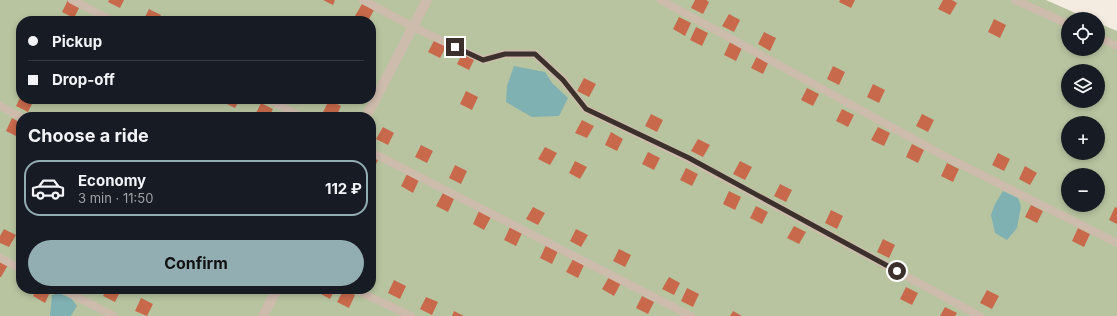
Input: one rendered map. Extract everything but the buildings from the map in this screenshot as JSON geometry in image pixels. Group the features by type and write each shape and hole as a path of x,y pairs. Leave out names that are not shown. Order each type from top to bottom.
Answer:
{"street":[{"path":"376,98 427,0"},
{"path":"262,316 274,294"}],"lane":[{"path":"72,0 103,16"},
{"path":"362,0 413,27 483,60 505,54 535,54 563,80 586,109 689,158 980,316"},
{"path":"661,0 946,157 1117,243"},
{"path":"1015,0 1061,21"},
{"path":"1105,40 1117,46"},
{"path":"277,104 292,112"},
{"path":"0,106 16,114"},
{"path":"376,155 691,316"},
{"path":"0,258 16,266"},
{"path":"71,294 114,316"},
{"path":"365,294 411,316"}],"green space":[{"path":"0,0 1046,0 1073,12 1061,12 1061,56 1105,56 1105,26 1117,31 1117,316 0,316"}],"water":[{"path":"514,66 545,72 552,83 568,98 559,116 532,117 506,102 507,86"},
{"path":"1003,191 1018,198 1021,206 1017,228 1007,240 995,233 991,215 995,204"},
{"path":"61,294 71,298 77,306 71,316 50,316 52,295"}],"route":[{"path":"455,47 483,60 505,54 535,54 563,80 586,109 689,158 897,271"}]}
